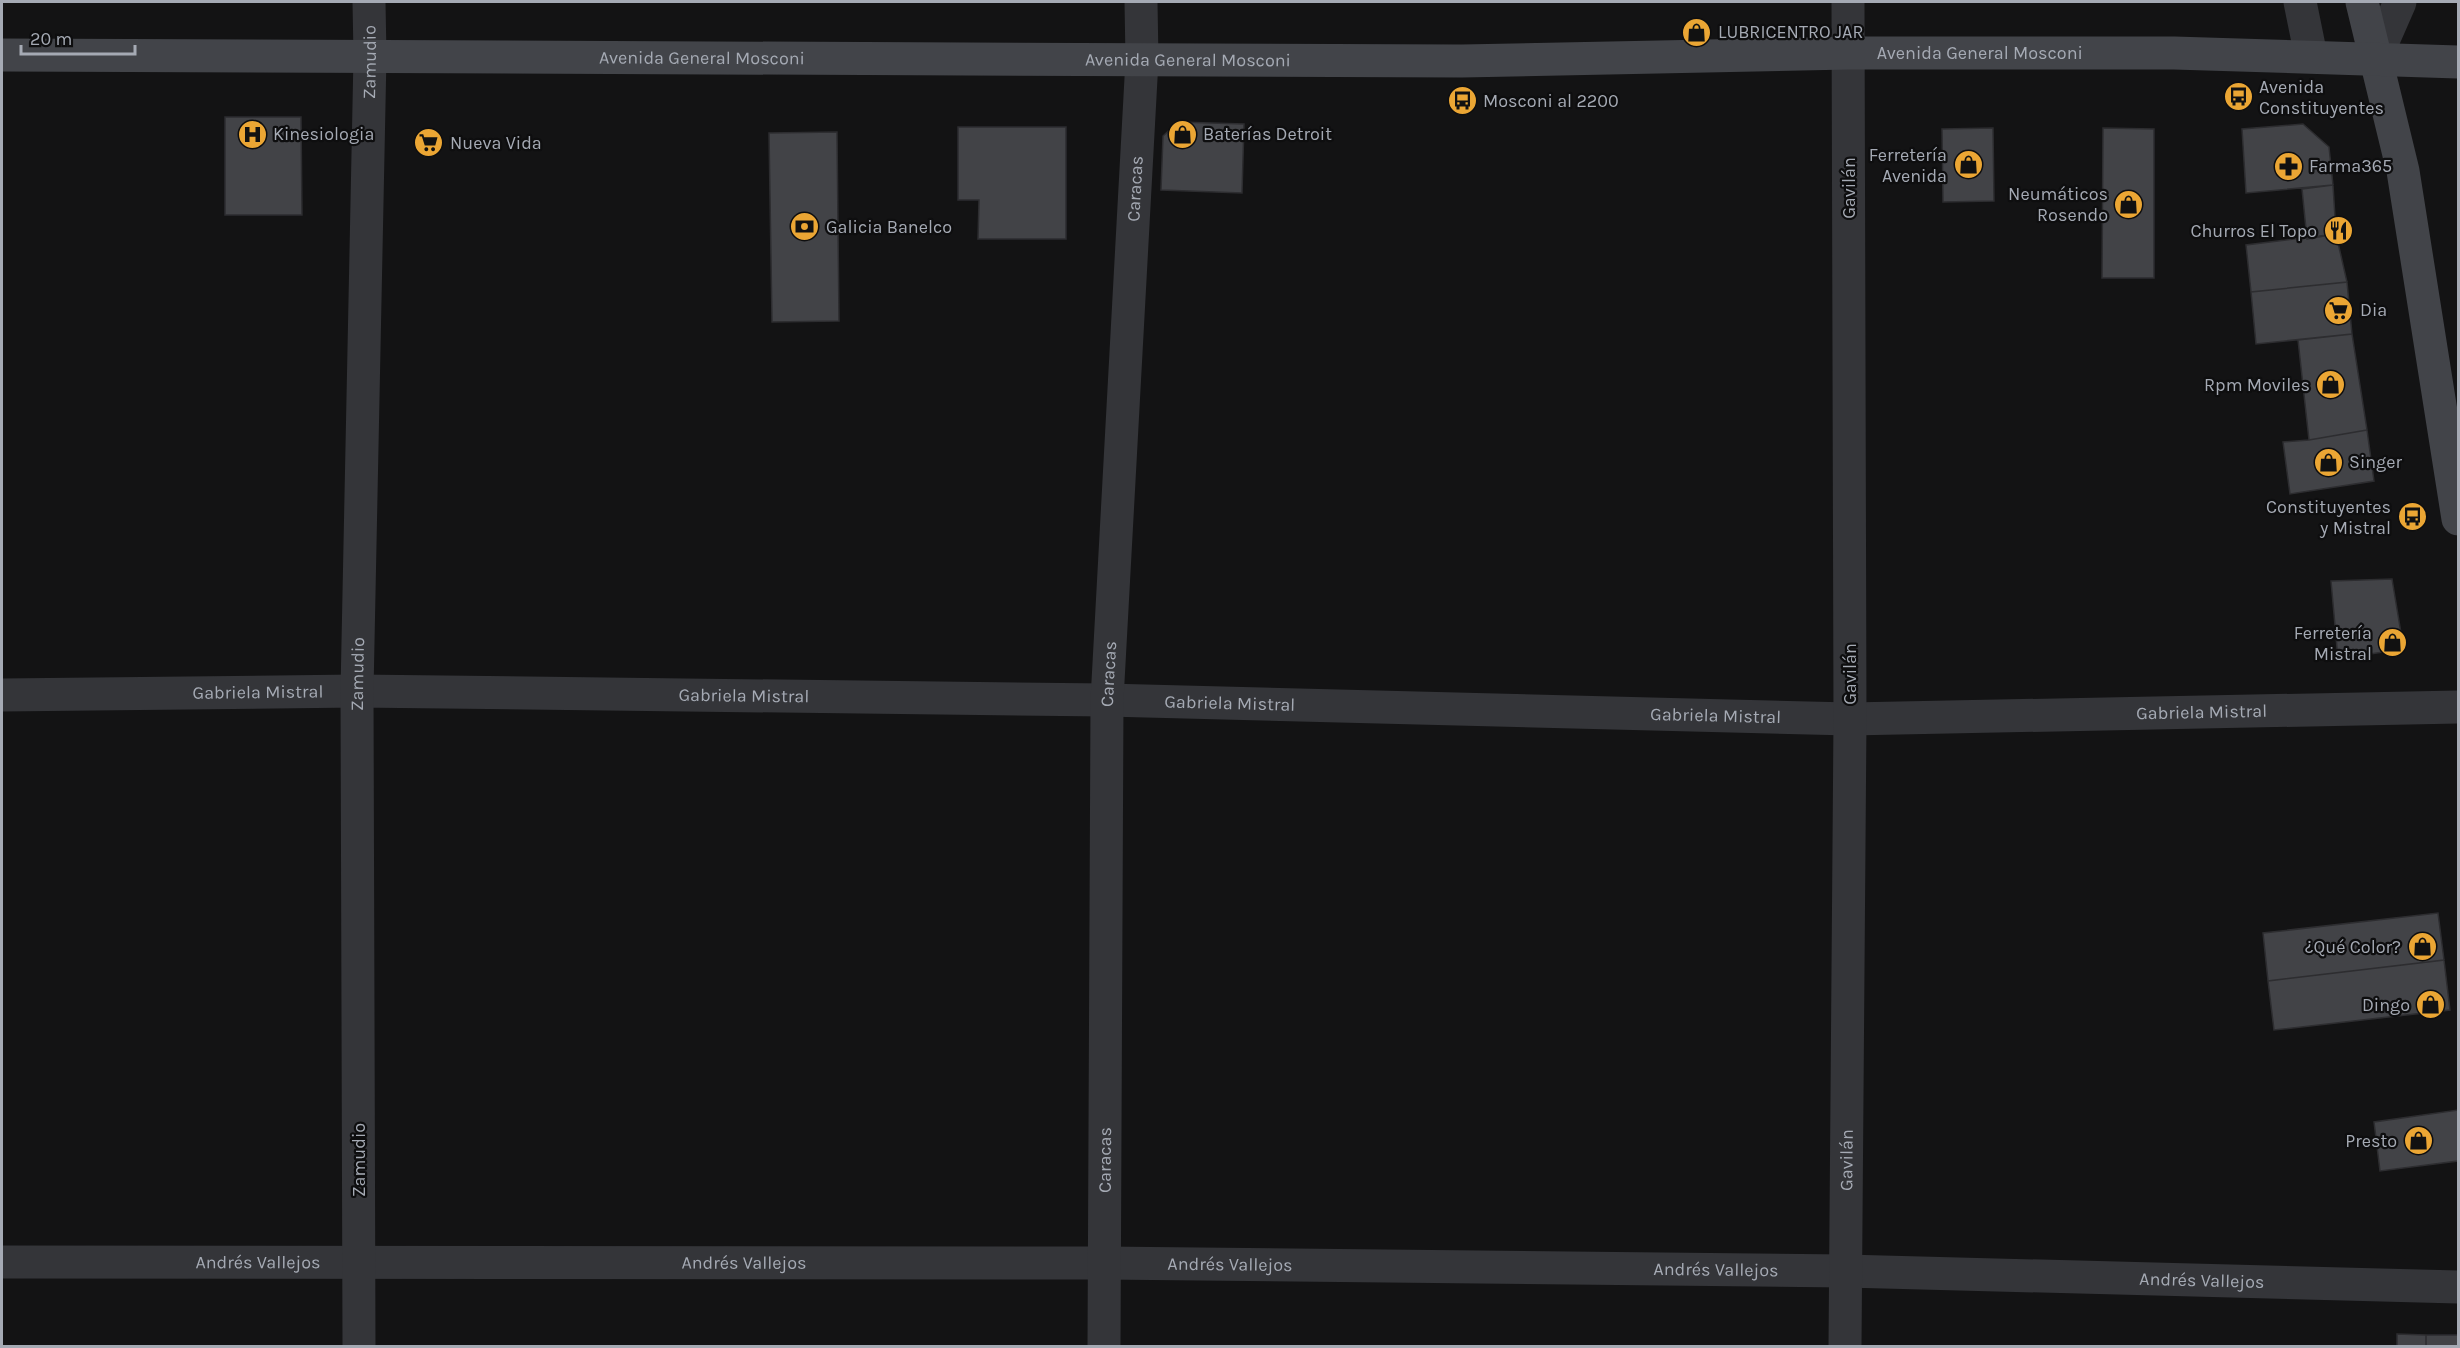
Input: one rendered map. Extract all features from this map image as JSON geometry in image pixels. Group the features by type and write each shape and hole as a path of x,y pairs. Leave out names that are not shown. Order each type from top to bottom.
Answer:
{"main road":[{"path":"2362,2 2403,171 2458,519"},
{"name":"Avenida General Mosconi","path":"2,55 1462,61 1848,52 2174,53 2458,62"}],"street":[{"name":"Zamudio","path":"359,1347 357,692 370,56 369,2"},
{"name":"Caracas","path":"1104,1347 1107,700 1142,60 1141,2"},
{"name":"Gavilán","path":"1845,1347 1850,719 1848,2"},
{"path":"2300,2 2311,56"},
{"path":"2375,59 2400,2"},
{"name":"Gabriela Mistral","path":"2,695 357,692 1107,700 1850,719 2458,707"},
{"name":"Andrés Vallejos","path":"2,1262 1104,1263 1846,1271 2458,1287"}],"building":[{"path":"225,117 301,117 302,215 225,215"},
{"path":"1178,122 1244,124 1242,193 1161,190 1163,136"},
{"name":"Farma365","path":"2303,124 2329,147 2333,185 2246,193 2242,129"},
{"path":"958,127 1066,127 1066,239 978,239 979,200 958,200"},
{"name":"Ferretería Avenida","path":"1993,128 1994,201 1943,202 1942,129"},
{"name":"Neumáticos Rosendo","path":"2103,128 2154,129 2154,278 2102,278"},
{"name":"Galicia Banelco","path":"837,132 839,321 772,322 769,133"},
{"path":"2333,185 2336,234 2307,239 2302,189"},
{"path":"2336,234 2347,282 2251,292 2246,245"},
{"path":"2347,282 2352,334 2256,344 2251,292"},
{"name":"Rpm Moviles","path":"2352,334 2367,430 2309,440 2298,340"},
{"name":"Singer","path":"2367,430 2374,481 2290,494 2283,442"},
{"path":"2392,579 2402,639 2396,650 2338,659 2331,581"},
{"path":"2438,913 2444,960 2268,981 2263,933"},
{"path":"2444,960 2450,1010 2274,1030 2268,981"},
{"name":"Presto","path":"2458,1110 2458,1161 2380,1171 2374,1122"},
{"path":"2397,1334 2426,1335 2426,1346 2397,1346"},
{"path":"2426,1335 2458,1335 2458,1346 2426,1346"}],"place":[{"name":"LUBRICENTRO JAR","path":"1697,32"},
{"name":"Avenida Constituyentes","path":"2238,97"},
{"name":"Mosconi al 2200","path":"1462,101"},
{"name":"Kinesiologia","path":"252,134"},
{"name":"Baterías Detroit","path":"1182,134"},
{"name":"Nueva Vida","path":"429,143"},
{"name":"Ferretería Avenida","path":"1968,165"},
{"name":"Farma365","path":"2288,166"},
{"name":"Neumáticos Rosendo","path":"2129,204"},
{"name":"Galicia Banelco","path":"805,227"},
{"name":"Churros El Topo","path":"2338,231"},
{"name":"Dia","path":"2339,310"},
{"name":"Rpm Moviles","path":"2331,385"},
{"name":"Singer","path":"2328,462"},
{"name":"Constituyentes y Mistral","path":"2412,517"},
{"name":"Ferretería Mistral","path":"2393,643"},
{"name":"¿Qué Color?","path":"2422,947"},
{"name":"Dingo","path":"2431,1005"},
{"name":"Presto","path":"2418,1141"}]}
